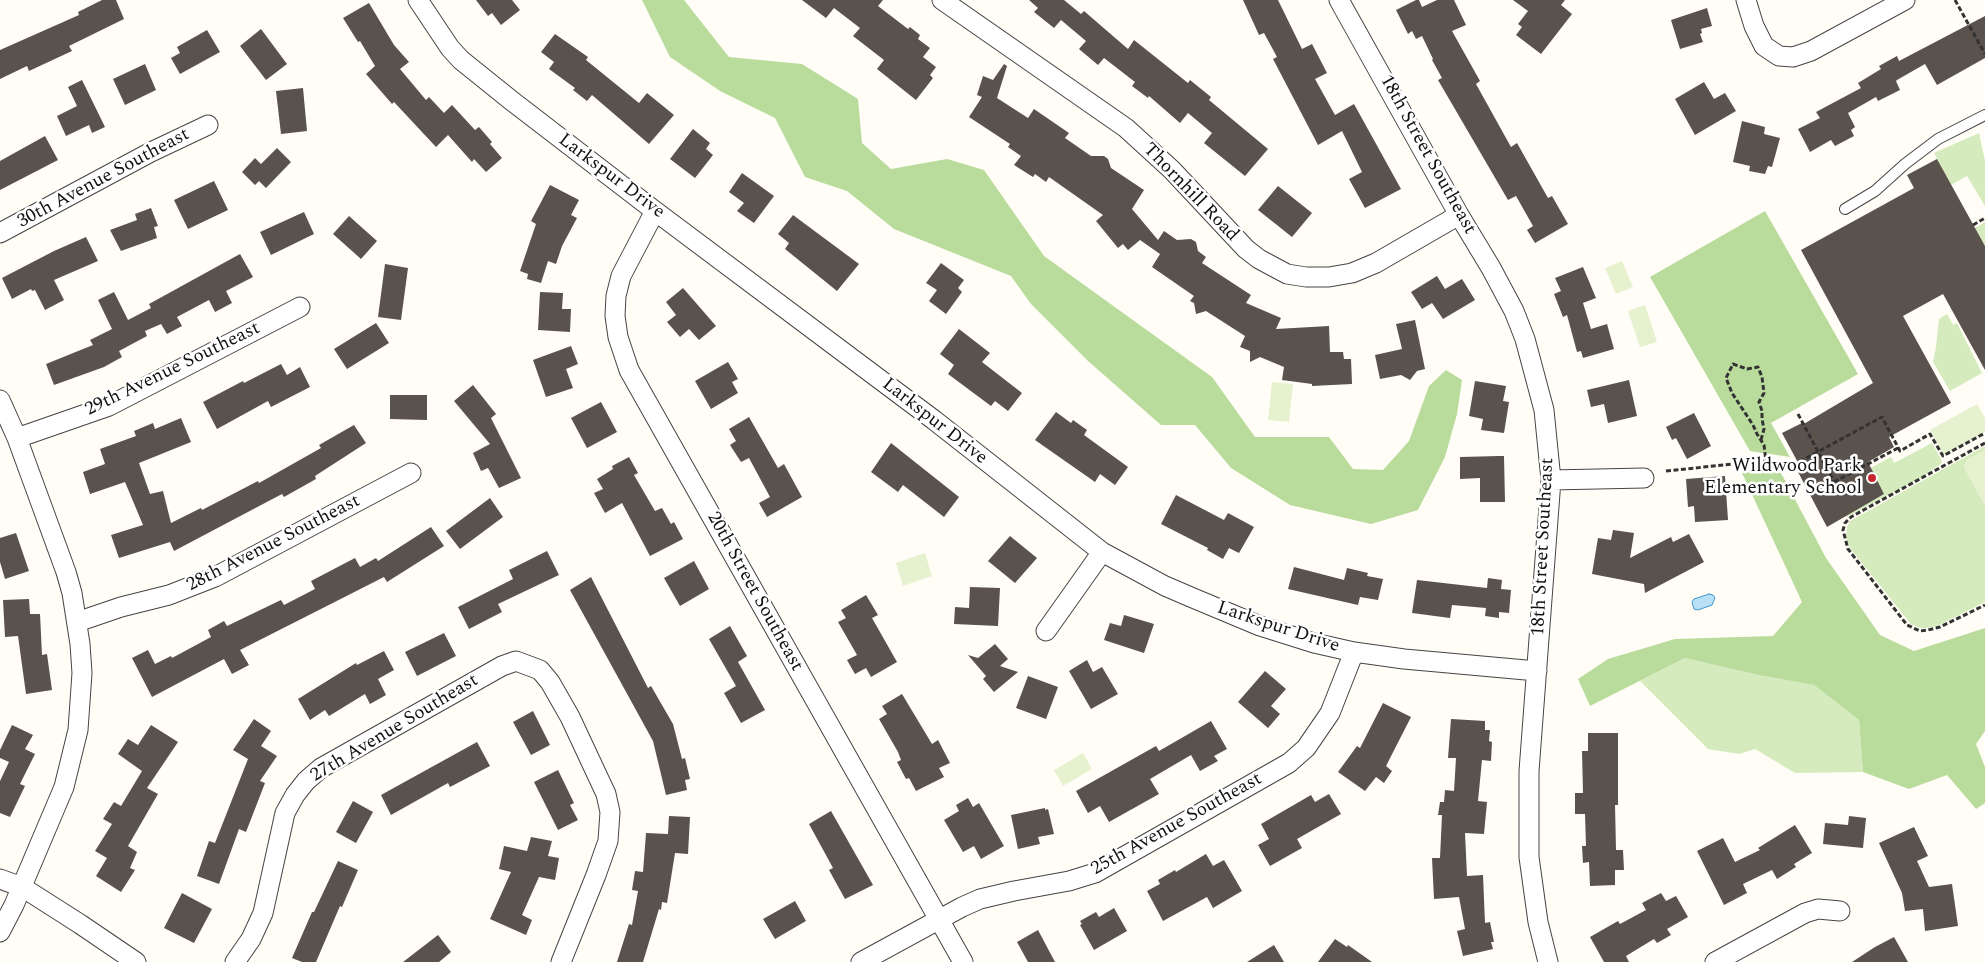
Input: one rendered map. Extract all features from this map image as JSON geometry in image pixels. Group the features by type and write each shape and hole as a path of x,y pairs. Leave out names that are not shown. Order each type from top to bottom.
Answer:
{"street":[{"name":"Larkspur Drive","path":"418,0 436,30 461,60 655,211 934,420 1102,552 1165,586 1260,626 1354,652 1404,659 1537,671"},
{"name":"Thornhill Road","path":"942,0 1126,128 1172,170 1246,250 1287,274 1306,278 1352,273 1376,263 1460,215"},
{"name":"18th Street Southeast","path":"1340,0 1491,268 1526,338 1544,410 1551,480 1529,771 1529,857 1538,922 1548,962"},
{"path":"1746,0 1754,26 1764,46 1770,52 1785,57 1800,56 1811,51 1905,0"},
{"name":"30th Avenue Southeast","path":"0,233 151,152 208,125"},
{"name":"20th Street Southeast","path":"655,211 622,276 616,296 615,316 618,337 629,370 962,962"},
{"name":"29th Avenue Southeast","path":"17,438 108,406 300,307"},
{"path":"0,400 17,438 66,572 77,622 82,673 80,711 74,749 64,786 22,888 0,932"},
{"name":"28th Avenue Southeast","path":"77,622 121,607 169,595 215,577 410,473"},
{"path":"1551,480 1644,478"},
{"path":"1046,631 1102,552"},
{"name":"25th Avenue Southeast","path":"861,962 980,899 1069,881 1094,872 1289,763 1306,748 1330,713 1354,652"},
{"name":"27th Avenue Southeast","path":"235,962 251,940 263,913 285,813 295,795 306,781 321,768 502,666 516,661 540,670 550,682 570,717 606,794 610,812 608,841 561,962"},
{"path":"0,879 22,888 136,962"},
{"path":"1715,962 1805,913 1818,909 1840,911"}],"lane":[{"path":"1845,209 1875,191 1905,164 1938,139 1985,115"}],"path":[{"path":"1955,0 1985,54"},
{"path":"1973,225 1985,218"},
{"path":"1761,440 1764,429 1759,402 1764,393 1758,367 1747,369 1733,364 1726,378 1732,393 1764,445 1766,462"},
{"path":"1798,414 1840,492"},
{"path":"1666,471 1766,462 1780,464 1797,463 1882,417 1900,451 1930,434 1943,456 1985,433"},
{"path":"1985,443 1851,517 1845,523 1843,530 1848,549 1907,625 1920,631 1940,627 1985,605"},
{"path":"1834,482 1898,448"}],"green space":[{"path":"642,0 684,0 729,57 802,64 858,99 862,143 891,169 947,159 984,170 1044,256 1212,377 1255,437 1329,437 1353,469 1383,470 1409,441 1429,386 1446,370 1462,380 1457,414 1445,457 1418,510 1371,524 1290,505 1231,468 1195,425 1161,425 1088,361 1031,304 1011,276 894,229 847,191 805,177 775,118 720,91 670,57"},
{"path":"1979,133 1985,161 1985,206 1967,176 1951,185 1934,153"},
{"path":"1765,211 1858,374 1771,423 1790,457 1750,451 1650,277"},
{"path":"1985,222 1985,246 1975,228"},
{"path":"1622,261 1633,287 1616,294 1605,268"},
{"path":"1645,305 1657,342 1640,347 1628,311"},
{"path":"1947,314 1953,325 1957,323 1982,373 1950,391 1933,362 1939,319"},
{"path":"1272,382 1293,384 1289,422 1268,420"},
{"path":"1977,404 1985,418 1985,432 1944,455 1930,430"},
{"path":"1932,443 1942,463 1920,478 1847,517 1836,497 1859,507 1884,494 1875,476 1865,471 1891,457 1894,463"},
{"path":"1985,446 1985,450 1967,460 1964,467 1985,505 1985,602 1939,625 1920,628 1911,624 1850,548 1846,537 1847,527 1850,521"},
{"path":"1985,450 1985,505 1964,467 1967,460"},
{"path":"1764,470 1781,473 1826,558 1880,635 1914,651 1985,628 1985,731 1976,744 1985,767 1985,803 1976,809 1947,775 1909,789 1863,772 1859,720 1814,685 1758,675 1685,658 1590,706 1578,679 1608,659 1675,639 1773,636 1802,602 1742,473"},
{"path":"925,553 932,576 903,586 896,563"},
{"path":"1685,658 1758,675 1814,685 1859,720 1863,772 1795,773 1755,749 1739,754 1708,749 1640,681"},
{"path":"1083,753 1092,769 1063,786 1054,770"}],"water":[{"path":"1709,594 1715,598 1712,605 1698,610 1694,609 1692,602 1694,599"}],"building":[{"path":"102,0 116,0 124,19 69,46 72,51 29,71 27,66 0,79 0,50 79,15 78,12"},
{"path":"476,0 512,0 520,10 501,25 492,13 488,16"},
{"path":"802,0 883,0 878,6 908,29 910,27 920,35 918,39 930,48 923,57 936,67 930,75 933,78 916,100 877,69 884,60 853,36 860,28 834,8 826,18"},
{"path":"1029,0 1064,0 1081,14 1084,11 1128,49 1134,40 1188,83 1190,80 1211,97 1209,100 1268,149 1245,176 1204,143 1212,133 1188,113 1180,123 1149,96 1148,98 1132,86 1135,82 1104,58 1098,65 1079,49 1086,41 1061,20 1054,28 1034,12 1038,8"},
{"path":"1243,0 1278,0 1302,49 1312,44 1327,73 1315,79 1335,115 1354,104 1401,189 1365,208 1349,179 1362,172 1342,131 1318,145 1273,59 1277,57 1264,33 1259,35"},
{"path":"1419,0 1422,7 1437,0 1454,0 1466,25 1452,31 1480,81 1476,84 1511,147 1517,143 1548,198 1552,196 1568,224 1535,243 1527,230 1533,226 1516,196 1508,200 1438,80 1442,78 1422,36 1416,39 1412,31 1408,34 1396,10"},
{"path":"1513,0 1565,0 1561,5 1572,14 1541,54 1516,35 1522,27 1518,24 1528,11"},
{"path":"369,3 394,45 409,62 400,69 426,100 429,97 444,113 452,105 475,130 479,127 492,142 490,144 502,158 486,172 474,159 472,162 448,135 436,147 394,102 392,104 366,74 375,66 343,18"},
{"path":"1707,8 1712,26 1701,29 1702,33 1700,34 1703,42 1680,49 1671,20"},
{"path":"1985,16 1985,58 1937,85 1925,64 1896,81 1900,90 1878,101 1876,97 1848,113 1855,127 1851,130 1854,136 1835,146 1831,140 1810,152 1798,129 1820,118 1816,112 1861,88 1858,83 1881,69 1879,66 1897,56 1899,61"},
{"path":"261,29 287,64 266,80 240,46"},
{"path":"207,30 220,52 180,74 171,58 180,53 177,47"},
{"path":"555,34 588,57 586,60 639,103 647,93 674,115 649,144 592,95 587,101 573,90 575,88 549,69 554,62 541,52"},
{"path":"145,64 156,90 125,105 113,79"},
{"path":"1004,64 1007,66 997,98 1028,118 1034,109 1069,133 1065,138 1091,156 1104,156 1108,159 1111,168 1144,190 1132,209 1158,240 1164,231 1177,240 1191,239 1196,242 1198,251 1206,257 1202,263 1251,295 1246,303 1281,318 1276,329 1329,326 1330,352 1343,352 1344,359 1351,359 1352,384 1312,386 1312,384 1282,380 1284,367 1260,357 1250,362 1250,351 1240,347 1245,336 1206,311 1196,314 1194,303 1190,301 1194,296 1152,267 1160,254 1140,240 1128,250 1123,244 1118,248 1096,221 1103,215 1049,177 1046,182 1035,174 1033,177 1014,165 1021,156 1008,147 1010,144 969,117 982,97 977,95 983,76 993,80"},
{"path":"82,80 105,127 92,133 89,125 66,136 57,116 77,106 68,87"},
{"path":"1704,82 1714,99 1725,93 1736,111 1695,135 1675,99"},
{"path":"303,88 307,131 281,134 276,91"},
{"path":"1742,121 1765,127 1764,134 1780,138 1772,167 1768,166 1765,174 1749,171 1750,166 1733,162"},
{"path":"693,129 710,143 706,149 713,155 695,178 670,159"},
{"path":"45,136 58,160 0,190 0,161"},
{"path":"277,148 291,162 266,188 259,181 255,185 242,172 255,158 261,164"},
{"path":"1937,159 1985,246 1985,370 1943,294 1903,316 1951,403 1889,437 1894,447 1868,462 1884,494 1827,527 1798,472 1802,470 1782,433 1802,423 1802,425 1873,383 1801,250 1914,188 1907,175"},
{"path":"742,173 774,196 754,223 737,211 744,203 729,192"},
{"path":"214,181 228,210 188,229 174,200"},
{"path":"550,185 579,200 571,215 577,218 562,246 556,264 548,261 541,283 527,279 528,274 520,271 536,224 531,221"},
{"path":"1278,186 1312,213 1292,237 1258,210"},
{"path":"151,208 158,226 154,227 157,238 121,251 110,230 137,220 135,214"},
{"path":"304,212 314,234 271,255 260,232"},
{"path":"793,215 859,264 837,291 785,249 789,243 778,234"},
{"path":"349,216 377,241 361,259 333,234"},
{"path":"86,237 98,261 54,280 64,300 45,310 35,290 32,291 31,289 12,299 2,278"},
{"path":"240,254 253,277 226,291 232,303 215,312 209,300 177,317 182,326 167,334 161,324 145,331 147,336 119,351 122,357 104,367 54,385 46,364 93,345 90,340 112,329 98,300 114,292 128,320 151,308 149,304"},
{"path":"941,263 964,280 958,288 962,292 946,314 929,301 937,290 926,283"},
{"path":"385,264 408,268 401,320 378,317"},
{"path":"1583,267 1596,298 1583,303 1591,329 1607,324 1614,349 1583,358 1581,351 1577,352 1567,315 1563,317 1554,294 1561,291 1555,278"},
{"path":"1437,276 1445,289 1462,279 1475,300 1443,319 1432,303 1422,309 1411,292"},
{"path":"683,288 716,326 699,340 689,329 680,337 667,322 676,315 666,302"},
{"path":"540,292 563,293 562,309 571,309 570,332 538,330"},
{"path":"1415,320 1425,369 1417,371 1410,380 1401,375 1380,379 1375,355 1402,349 1396,324"},
{"path":"376,323 389,343 347,369 334,349"},
{"path":"959,329 990,353 982,362 1022,393 1008,411 995,401 991,406 948,374 954,365 940,354"},
{"path":"571,346 578,364 566,369 573,388 546,397 533,360"},
{"path":"728,362 738,379 732,382 738,393 711,409 695,381"},
{"path":"281,364 287,375 300,367 310,387 271,407 268,401 217,429 203,402"},
{"path":"1629,380 1637,416 1608,423 1604,404 1591,407 1587,390"},
{"path":"1475,381 1506,386 1503,401 1509,402 1504,433 1481,430 1483,419 1469,416"},
{"path":"473,385 496,414 491,418 521,478 499,488 488,468 481,471 473,453 490,444 454,401"},
{"path":"390,395 427,395 427,420 390,419"},
{"path":"601,402 617,432 587,448 571,418"},
{"path":"1056,412 1071,423 1073,420 1087,430 1084,435 1128,467 1115,485 1100,474 1095,482 1035,440"},
{"path":"1694,413 1711,446 1687,459 1676,438 1672,440 1666,427"},
{"path":"749,417 778,468 784,464 802,497 767,517 759,503 770,497 749,458 741,462 730,445 736,441 729,429"},
{"path":"181,418 191,442 139,463 150,494 163,491 171,523 201,508 202,510 258,481 259,483 321,448 319,445 354,425 366,443 315,476 316,479 284,497 282,494 174,551 170,542 119,558 111,535 143,525 125,482 90,494 83,472 105,464 100,449 136,436 134,431 153,423 155,429"},
{"path":"891,443 959,497 944,517 903,485 898,492 871,472"},
{"path":"1504,456 1505,502 1480,502 1480,478 1460,479 1460,457"},
{"path":"629,457 638,473 634,475 655,511 662,508 671,524 674,522 683,539 650,556 622,503 605,513 594,493 603,489 597,479 613,469 612,466"},
{"path":"1725,476 1728,520 1695,522 1694,506 1688,507 1686,479"},
{"path":"1176,495 1224,520 1228,513 1254,527 1239,553 1229,548 1223,559 1207,550 1208,548 1161,524"},
{"path":"490,498 503,517 460,549 446,531"},
{"path":"431,527 444,546 387,582 384,577 240,650 249,665 232,674 224,659 152,697 132,658 148,650 155,664 171,656 172,658 211,637 208,630 224,621 227,626 281,600 284,605 315,589 311,581 355,558 360,567 376,558 378,561"},
{"path":"1613,530 1634,533 1630,558 1671,537 1673,542 1689,534 1704,562 1645,593 1644,584 1592,574 1598,538 1611,540"},
{"path":"16,533 29,571 5,579 0,562 0,538"},
{"path":"1010,536 1037,558 1015,583 988,561"},
{"path":"547,551 559,575 498,604 502,612 469,629 458,607 513,579 509,570"},
{"path":"694,561 709,589 680,606 664,578"},
{"path":"1294,567 1344,580 1347,568 1368,573 1367,576 1383,579 1378,600 1360,597 1358,605 1288,589"},
{"path":"591,577 648,688 651,686 673,724 682,759 685,758 690,779 685,780 687,790 666,795 653,741 570,590"},
{"path":"1488,578 1502,580 1501,589 1511,590 1509,613 1499,612 1499,618 1485,616 1486,608 1452,605 1450,618 1412,613 1417,580 1487,588"},
{"path":"970,587 1000,588 998,626 954,624 955,607 969,608"},
{"path":"866,595 878,615 872,618 897,662 871,677 866,668 855,674 847,660 857,655 838,622 846,618 841,610"},
{"path":"29,599 30,614 40,614 42,655 47,654 52,690 26,694 18,636 5,637 3,600"},
{"path":"1124,615 1154,624 1144,653 1104,640 1110,623 1121,626"},
{"path":"730,626 747,656 738,662 765,710 741,723 724,693 736,686 709,639"},
{"path":"444,633 456,656 417,676 405,652"},
{"path":"995,644 1008,659 1000,666 1018,672 994,692 983,679 986,676 968,655 978,658"},
{"path":"384,651 394,670 378,679 386,695 370,704 365,694 329,716 325,710 310,720 298,699 356,663 357,665"},
{"path":"1087,660 1093,672 1102,667 1118,694 1091,709 1069,671"},
{"path":"1265,671 1286,689 1271,706 1280,714 1268,728 1238,702"},
{"path":"1028,676 1058,687 1046,719 1016,708"},
{"path":"902,694 932,744 938,740 950,763 939,768 944,777 916,791 909,778 906,779 897,762 901,760 898,752 879,719 887,714 882,706"},
{"path":"1383,703 1411,717 1386,766 1392,771 1384,783 1376,777 1365,791 1338,772 1357,746 1360,748"},
{"path":"533,711 550,745 531,755 513,722"},
{"path":"254,719 271,731 261,746 277,756 260,781 265,783 246,832 239,829 219,884 197,876 209,841 215,843 248,759 233,750"},
{"path":"1451,719 1485,721 1485,730 1490,730 1489,741 1492,742 1491,761 1482,760 1478,801 1487,802 1484,834 1465,833 1467,876 1483,875 1485,923 1490,922 1494,942 1491,942 1493,949 1463,956 1457,931 1465,929 1459,897 1434,899 1432,858 1440,858 1442,815 1438,815 1440,802 1444,802 1445,790 1454,791 1456,758 1448,758"},
{"path":"1211,721 1227,749 1214,756 1218,761 1200,771 1191,755 1150,779 1159,794 1109,822 1100,806 1088,813 1076,791 1156,746 1159,751"},
{"path":"12,725 33,735 25,749 35,754 20,784 25,786 10,817 0,813 0,781 9,762 0,758 0,750"},
{"path":"151,725 178,742 147,788 158,794 128,846 137,852 130,868 135,870 121,892 96,876 107,858 95,851 112,824 103,819 114,802 121,806 142,771 118,754 128,739 138,745"},
{"path":"1588,733 1618,733 1618,805 1615,805 1616,850 1623,850 1624,870 1615,870 1615,885 1590,886 1589,862 1583,863 1582,846 1586,846 1585,814 1575,814 1575,793 1583,793 1582,751 1588,751"},
{"path":"477,742 490,766 450,787 448,783 391,815 381,795"},
{"path":"558,770 574,803 570,805 578,820 558,830 534,782"},
{"path":"1329,794 1341,814 1297,839 1302,848 1270,866 1258,845 1269,839 1261,824 1311,795 1315,802"},
{"path":"968,798 973,807 979,803 1004,846 981,859 974,846 963,852 944,820 959,811 956,805"},
{"path":"353,801 373,812 356,843 336,832"},
{"path":"1045,808 1045,810 1048,809 1054,834 1038,837 1040,844 1018,849 1011,815"},
{"path":"831,811 873,885 845,899 829,870 833,868 809,824"},
{"path":"669,816 690,817 688,854 675,853 667,903 662,902 661,910 659,909 643,962 617,962 629,924 632,925 638,891 632,890 635,871 643,872 646,833 668,834"},
{"path":"1849,816 1866,818 1863,848 1823,844 1825,823 1848,825"},
{"path":"1795,825 1812,853 1794,864 1796,867 1777,879 1772,870 1743,884 1747,893 1724,905 1697,851 1723,838 1735,862 1760,850 1758,848"},
{"path":"1914,827 1928,856 1917,861 1929,887 1952,884 1958,926 1925,931 1923,909 1905,911 1902,893 1879,843"},
{"path":"531,837 552,841 548,856 559,858 555,880 539,877 522,915 532,920 526,935 490,919 511,872 499,869 504,846 527,851"},
{"path":"1206,854 1213,866 1224,860 1242,891 1213,908 1207,897 1163,921 1147,891 1160,884 1158,880 1175,870 1176,872"},
{"path":"338,861 358,870 316,962 302,962 292,958 312,912 314,912"},
{"path":"182,893 212,909 194,943 164,928"},
{"path":"1661,893 1666,901 1676,896 1688,917 1667,929 1671,935 1657,943 1654,939 1626,956 1629,962 1604,962 1590,937 1618,921 1620,924 1646,910 1642,903"},
{"path":"795,901 806,921 775,939 763,919"},
{"path":"1114,908 1127,931 1094,950 1080,925 1082,924 1080,921 1096,912 1099,917"},
{"path":"1038,930 1055,962 1028,962 1017,942"},
{"path":"438,935 451,952 439,962 403,962"},
{"path":"1894,937 1908,962 1852,962 1875,947"},
{"path":"1335,939 1347,947 1348,945 1372,962 1318,962"},
{"path":"1274,945 1284,962 1247,962"}],"place":[{"name":"Wildwood Park Elementary School","path":"1872,478"}]}
